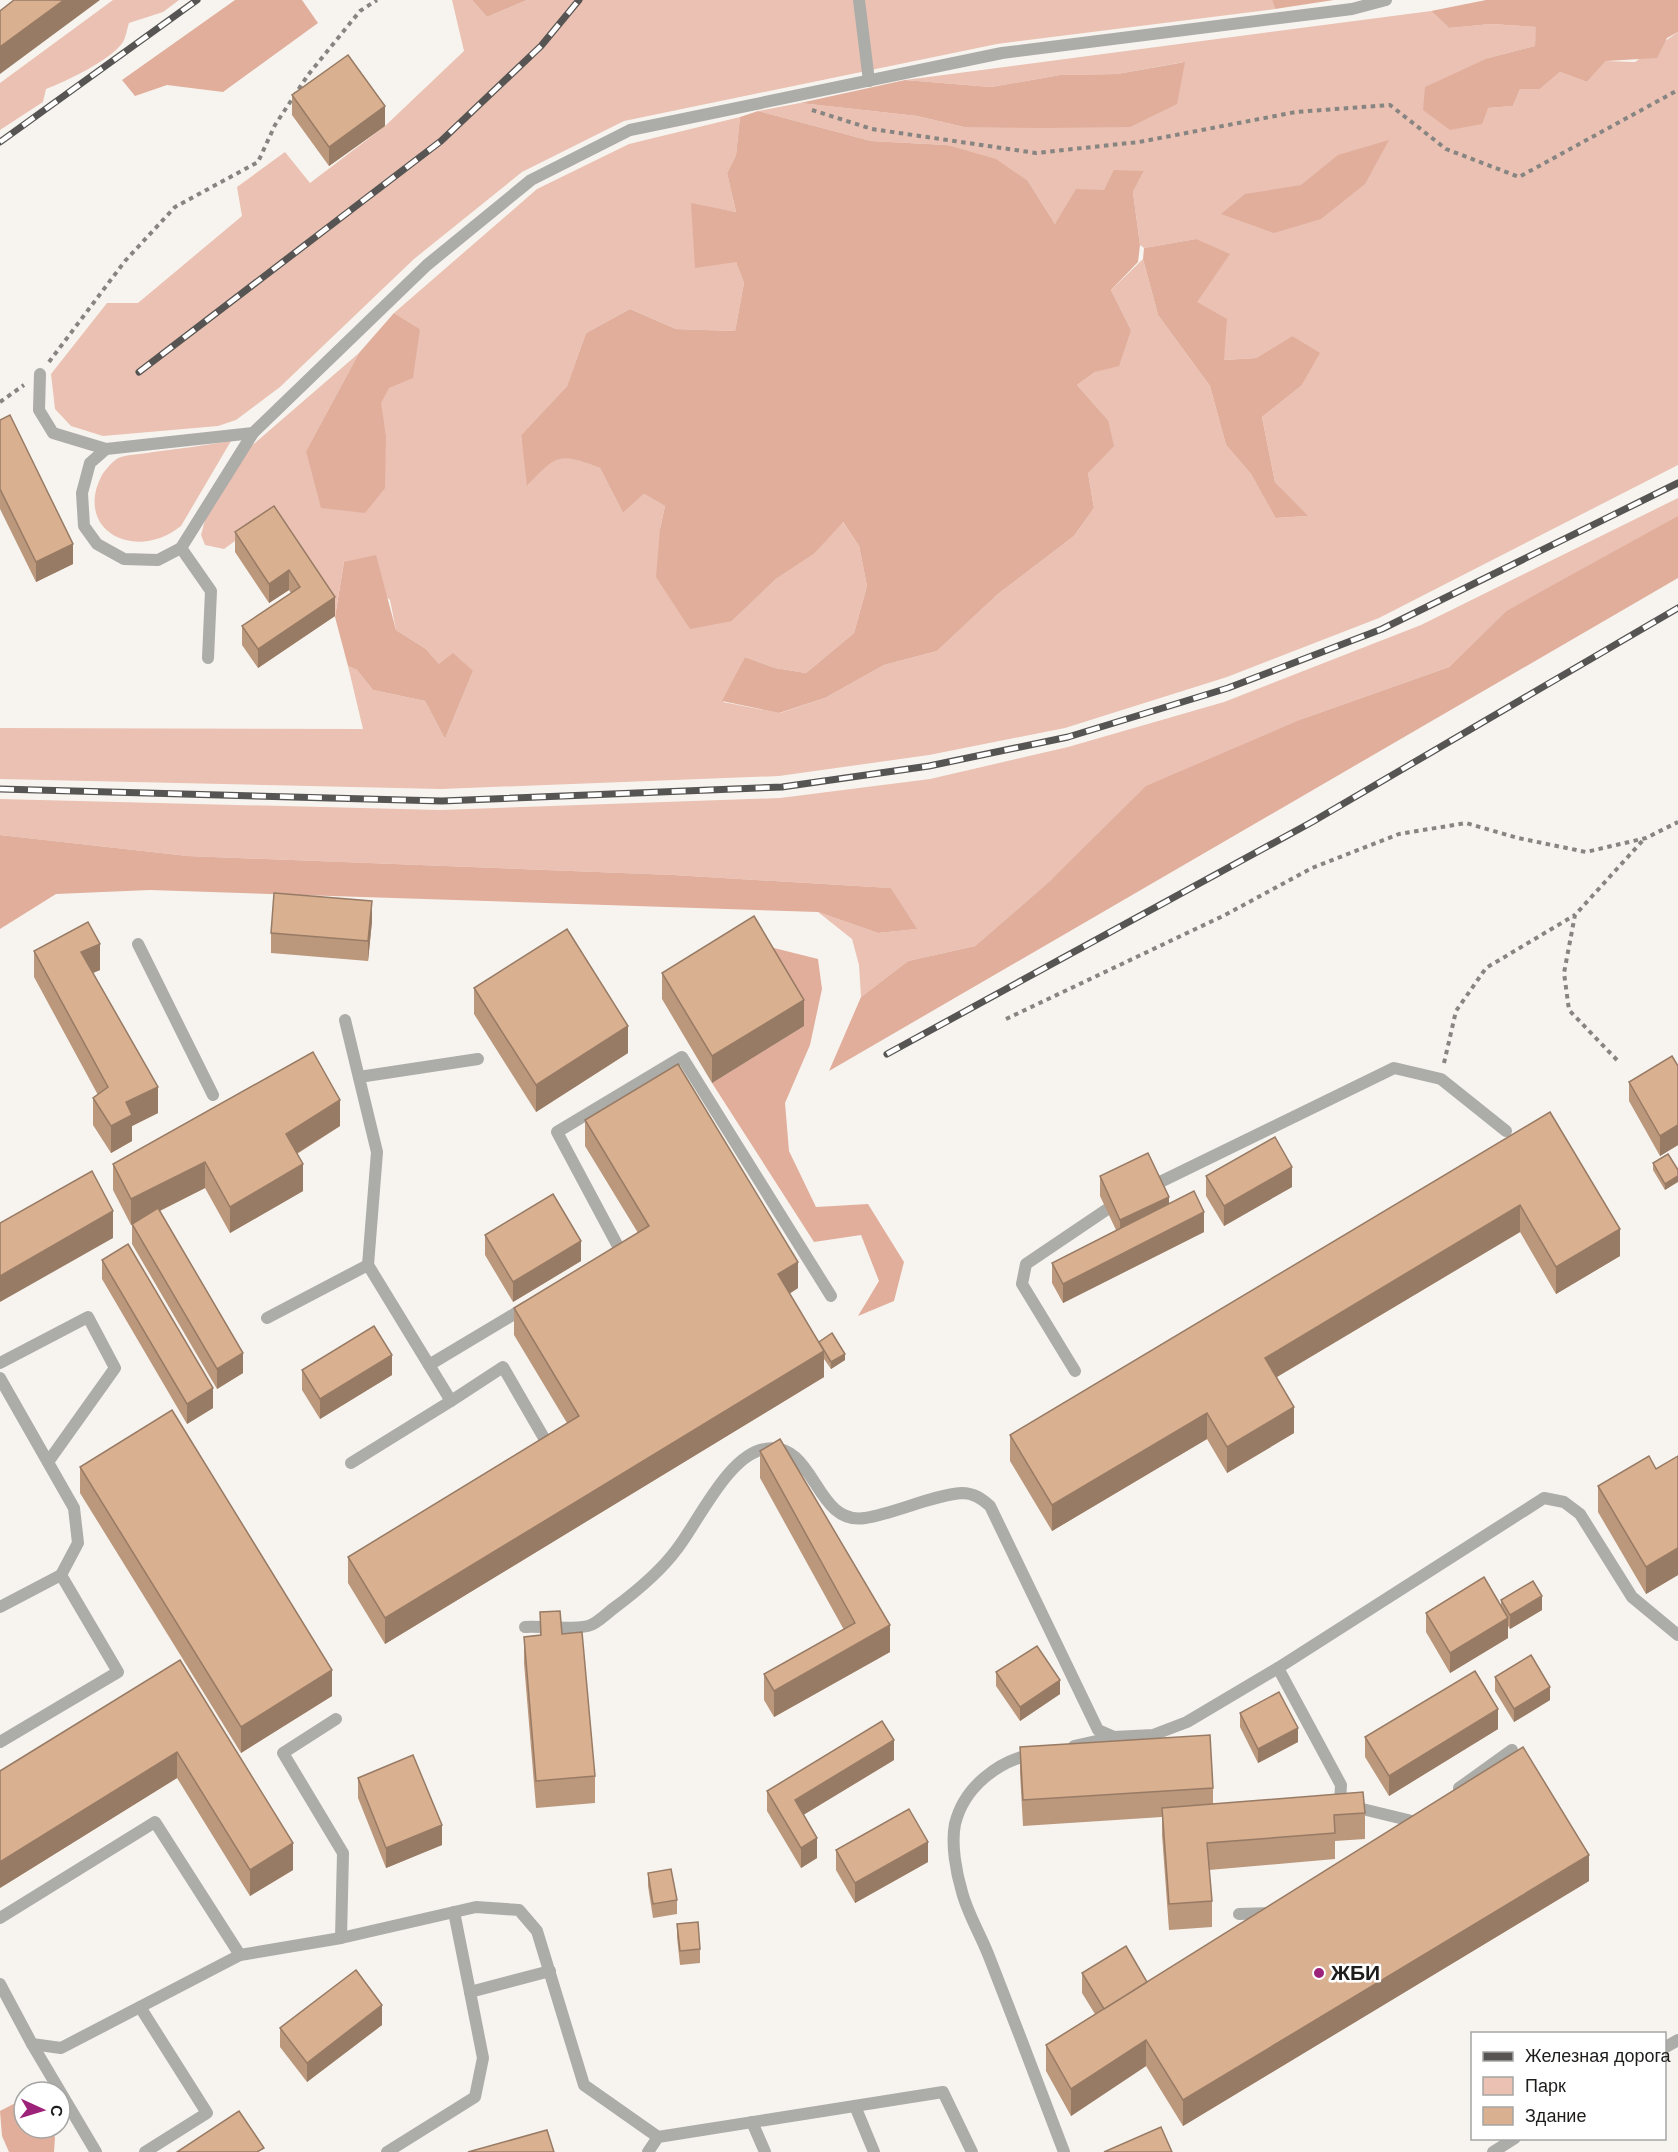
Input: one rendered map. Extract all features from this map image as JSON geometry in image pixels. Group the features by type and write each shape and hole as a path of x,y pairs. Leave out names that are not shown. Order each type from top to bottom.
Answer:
{"lane":[{"path":"859,0 869,81"},
{"path":"106,449 90,463 82,493 84,526 97,544 124,559 158,560 181,548 253,433 427,265 531,180 630,130 1002,53 1352,9 1386,0"},
{"path":"40,374 39,410 53,433 106,449 253,433"},
{"path":"181,548 211,591 208,658"},
{"path":"138,944 213,1095"},
{"path":"345,1020 377,1152 368,1265 451,1401"},
{"path":"600,1262 620,1250 557,1132 682,1057 831,1296"},
{"path":"359,1077 478,1059"},
{"path":"1154,1185 1394,1068 1441,1079 1506,1131"},
{"path":"1075,1371 1022,1284 1026,1264 1106,1210"},
{"path":"267,1318 368,1265"},
{"path":"429,1365 539,1298"},
{"path":"0,1363 88,1317 116,1368 48,1462"},
{"path":"351,1463 503,1367 544,1437"},
{"path":"0,1378 74,1508 78,1542 61,1575 0,1607"},
{"path":"525,1627 590,1626 640,1588 676,1550 716,1490 741,1461 763,1449 783,1449 801,1462 828,1504 845,1515 863,1518 963,1493 980,1497 990,1506 1098,1730 1114,1737"},
{"path":"1064,2152 987,1950 962,1893 955,1858 955,1825 964,1802 983,1778 1002,1765 1027,1755 1114,1737 1153,1735 1187,1722 1278,1668 1544,1498 1564,1502 1580,1514 1632,1597 1678,1635"},
{"path":"0,1742 118,1672 61,1575"},
{"path":"1278,1668 1341,1785 1340,1803"},
{"path":"336,1719 283,1753 343,1853 341,1938"},
{"path":"1448,1796 1512,1750"},
{"path":"1317,1804 1340,1803 1412,1821"},
{"path":"0,1918 155,1822 240,1955"},
{"path":"33,2044 61,2048 240,1955 341,1938 476,1907 519,1910 537,1930 584,2085 658,2137 943,2092 972,2152"},
{"path":"387,2152 475,2097 483,2058 454,1912"},
{"path":"1239,1914 1286,1913"},
{"path":"470,1992 550,1971"},
{"path":"0,1984 96,2152"},
{"path":"140,2007 207,2113 145,2152"},
{"path":"855,2106 874,2152"},
{"path":"752,2122 765,2152"},
{"path":"648,2152 658,2137"},
{"path":"1492,2152 1513,2140"}],"path":[{"path":"0,402 40,374 125,261 176,207 258,162 275,125 308,75 360,10 376,0"},
{"path":"781,100 872,129 1036,153 1139,142 1296,112 1389,105 1446,149 1519,177 1678,90"},
{"path":"1006,1019 1225,915 1312,868 1399,834 1467,823 1518,838 1586,852 1646,838 1678,822"},
{"path":"1441,1079 1456,1011 1486,968 1575,915 1646,838"},
{"path":"1575,915 1564,973 1569,1010 1617,1060"}],"green space":[{"path":"113,0 179,0 163,12 129,23 123,42 109,56 76,76 46,89 43,102 0,130 0,83"},
{"path":"452,0 472,0 487,17 527,0 1272,0 1275,9 997,44 624,121 522,172 414,259 280,387 236,420 218,426 103,436 71,426 55,409 51,374 107,303 138,303 242,216 237,187 285,152 310,183 385,126 464,51"},
{"path":"1431,11 1449,28 1491,24 1537,27 1535,46 1488,58 1488,108 1513,106 1520,89 1540,89 1560,72 1587,82 1606,61 1635,62 1678,32 1678,465 1379,618 1227,677 1065,728 929,755 779,776 441,789 0,779 0,728 363,729 348,666 357,670 373,690 425,701 445,739 473,671 439,664 426,649 396,630 390,600 344,562 335,616 272,514 224,549 205,545 201,535 205,520 249,448 359,353 306,451 386,435 380,403 420,329 394,313 537,189 629,144 740,117 736,155 727,173 736,212 691,204 736,262 744,283 735,331 676,329 630,309 586,333 567,386 521,435 528,485 553,461 560,458 576,459 600,468 623,513 644,494 665,506 660,529 732,621 776,579 814,554 842,521 859,546 867,586 854,633 806,673 775,668 745,657 723,702 780,713 825,698 884,665 937,651 998,594 1074,536 1094,508 1088,473 1108,420 1077,385 1095,372 1131,330 1111,290 1143,259 1158,315 1210,386 1226,445 1251,474 1277,518 1307,516 1275,482 1262,417 1301,386 1292,336 1256,358 1224,360 1196,302 1196,239 1144,248 1140,245 1133,192 1144,171 1104,190 1055,224 1028,181 947,145 871,141 758,111 800,103 917,116 964,127 1184,62 1117,74 1060,75 991,87 905,80"},
{"path":"231,441 181,526 163,537 145,541 128,541 113,535 102,525 96,511 95,494 102,475 116,460 129,455"},
{"path":"1678,498 1678,521 1506,611 1449,667 1302,719 1051,880 975,946 908,961 861,997 859,965 852,939 818,912 878,933 916,929 891,888 674,875 188,856 0,835 0,799 440,810 780,798 930,779 1068,747 1224,702 1421,625"}],"shaded area":[{"path":"235,0 302,0 318,23 223,92 167,85 135,96 122,80"},
{"path":"472,0 527,0 487,17"},
{"path":"1272,0 1334,0 1275,9"},
{"path":"1486,0 1678,0 1678,32 1667,38 1657,58 1606,61 1587,82 1560,72 1540,89 1520,89 1513,106 1488,108 1482,124 1450,130 1423,110 1425,87 1488,58 1535,46 1536,27 1491,24 1449,28 1431,11"},
{"path":"1185,62 1177,104 1130,127 964,127 917,116 800,103 905,80 991,87 1060,75 1117,74"},
{"path":"758,111 871,141 947,145 996,159 1028,181 1055,224 1076,189 1104,190 1114,170 1144,171 1133,192 1140,245 1138,262 1111,290 1131,330 1119,366 1095,372 1077,385 1108,420 1114,446 1088,473 1094,508 1074,536 998,594 937,651 884,665 825,698 779,713 722,701 745,657 775,668 806,673 854,633 867,586 859,546 843,522 814,554 776,579 732,621 690,629 656,577 660,529 665,506 644,494 623,513 600,468 567,458 552,462 527,486 521,435 567,386 586,333 630,309 676,329 735,331 744,283 736,262 695,268 691,203 736,212 727,173 736,155 740,117"},
{"path":"1389,140 1365,184 1321,219 1274,233 1221,214 1245,194 1301,185 1338,155"},
{"path":"1196,239 1230,254 1197,302 1227,319 1224,360 1256,358 1292,336 1320,353 1301,386 1262,417 1275,482 1308,516 1276,518 1251,474 1226,445 1210,386 1158,315 1143,259 1144,248"},
{"path":"394,313 420,329 413,378 389,388 381,403 386,435 385,488 365,513 321,508 306,451 359,353"},
{"path":"1678,516 1678,578 829,1071 861,997 908,961 975,946 1051,880 1146,786 1302,719 1449,667 1506,611"},
{"path":"376,555 396,630 426,649 439,664 453,653 473,671 445,739 425,701 373,690 357,670 348,666 335,617 344,562"},
{"path":"0,835 188,856 674,875 891,888 917,929 878,933 818,912 150,890 56,894 0,929"},
{"path":"754,943 818,959 822,989 810,1045 785,1103 789,1151 816,1207 868,1204 904,1262 894,1301 858,1316 879,1281 861,1235 814,1242 712,1083 804,1026"},
{"path":"12,2105 12,2140 55,2140 54,2152 9,2152 2,2136 0,2111"}],"building":[{"path":"14,0 64,0 0,47 0,11"},
{"path":"348,55 385,106 329,147 292,95"},
{"path":"10,415 73,544 36,562 0,489 0,420"},
{"path":"274,506 335,597 258,649 242,626 300,587 289,570 269,584 235,532"},
{"path":"274,893 372,901 368,941 271,933"},
{"path":"754,916 804,1000 712,1056 662,973"},
{"path":"88,922 100,944 81,952 158,1087 126,1102 132,1115 111,1126 93,1098 108,1087 34,951"},
{"path":"567,929 628,1026 536,1085 474,988"},
{"path":"313,1052 340,1100 286,1134 303,1164 230,1207 205,1162 131,1199 113,1164"},
{"path":"1672,1056 1678,1066 1678,1125 1660,1136 1629,1082"},
{"path":"678,1064 798,1262 778,1274 824,1351 385,1618 348,1557 579,1416 514,1308 649,1226 585,1120"},
{"path":"1550,1112 1620,1229 1556,1267 1520,1205 1265,1358 1294,1407 1227,1447 1207,1413 1052,1505 1010,1435"},
{"path":"1275,1137 1292,1167 1224,1206 1206,1176"},
{"path":"1148,1153 1169,1197 1120,1220 1100,1176"},
{"path":"1668,1154 1678,1170 1678,1176 1665,1184 1653,1163"},
{"path":"92,1171 113,1211 0,1276 0,1223"},
{"path":"1194,1191 1204,1212 1063,1284 1052,1263"},
{"path":"553,1194 581,1241 513,1282 485,1235"},
{"path":"158,1208 243,1353 217,1369 132,1224"},
{"path":"128,1244 213,1388 187,1404 102,1260"},
{"path":"374,1326 392,1355 320,1399 302,1370"},
{"path":"832,1333 845,1354 831,1362 819,1342"},
{"path":"172,1410 332,1670 241,1727 80,1467"},
{"path":"780,1439 890,1625 774,1691 764,1674 855,1623 760,1451"},
{"path":"1649,1456 1656,1469 1678,1456 1678,1548 1646,1567 1598,1486"},
{"path":"1484,1577 1508,1618 1450,1653 1426,1613"},
{"path":"1533,1581 1542,1596 1510,1615 1501,1600"},
{"path":"560,1611 562,1634 582,1632 595,1776 536,1781 524,1637 541,1635 540,1612"},
{"path":"1037,1646 1060,1680 1020,1707 996,1672"},
{"path":"1531,1655 1550,1687 1514,1709 1495,1677"},
{"path":"180,1660 293,1843 250,1870 177,1752 0,1862 0,1771"},
{"path":"1475,1671 1498,1709 1389,1776 1365,1737"},
{"path":"1279,1692 1298,1728 1258,1749 1240,1713"},
{"path":"882,1721 894,1740 795,1800 817,1838 801,1848 767,1791"},
{"path":"1210,1735 1213,1788 1023,1800 1020,1747"},
{"name":"ЖБИ","path":"1523,1747 1589,1855 1183,2100 1146,2040 1071,2089 1046,2045"},
{"path":"413,1755 442,1825 386,1848 358,1778"},
{"path":"1363,1792 1365,1813 1334,1815 1335,1833 1207,1843 1212,1901 1169,1904 1162,1808"},
{"path":"909,1809 928,1842 855,1883 836,1850"},
{"path":"671,1869 677,1900 653,1904 648,1873"},
{"path":"698,1922 700,1949 680,1951 677,1924"},
{"path":"1126,1946 1147,1982 1104,2009 1082,1973"},
{"path":"356,1970 382,2005 307,2063 280,2028"},
{"path":"239,2111 264,2148 257,2152 177,2152"},
{"path":"1161,2127 1172,2152 1104,2152"},
{"path":"547,2130 554,2152 468,2152"}],"railway":[{"path":"0,142 197,0"},
{"path":"139,372 441,141 541,46 579,0"},
{"path":"0,789 442,801 782,787 929,766 1068,737 1228,688 1382,629 1678,483"},
{"path":"887,1054 1312,822 1678,608"}],"place":[{"name":"ЖБИ","path":"1319,1973"}]}
